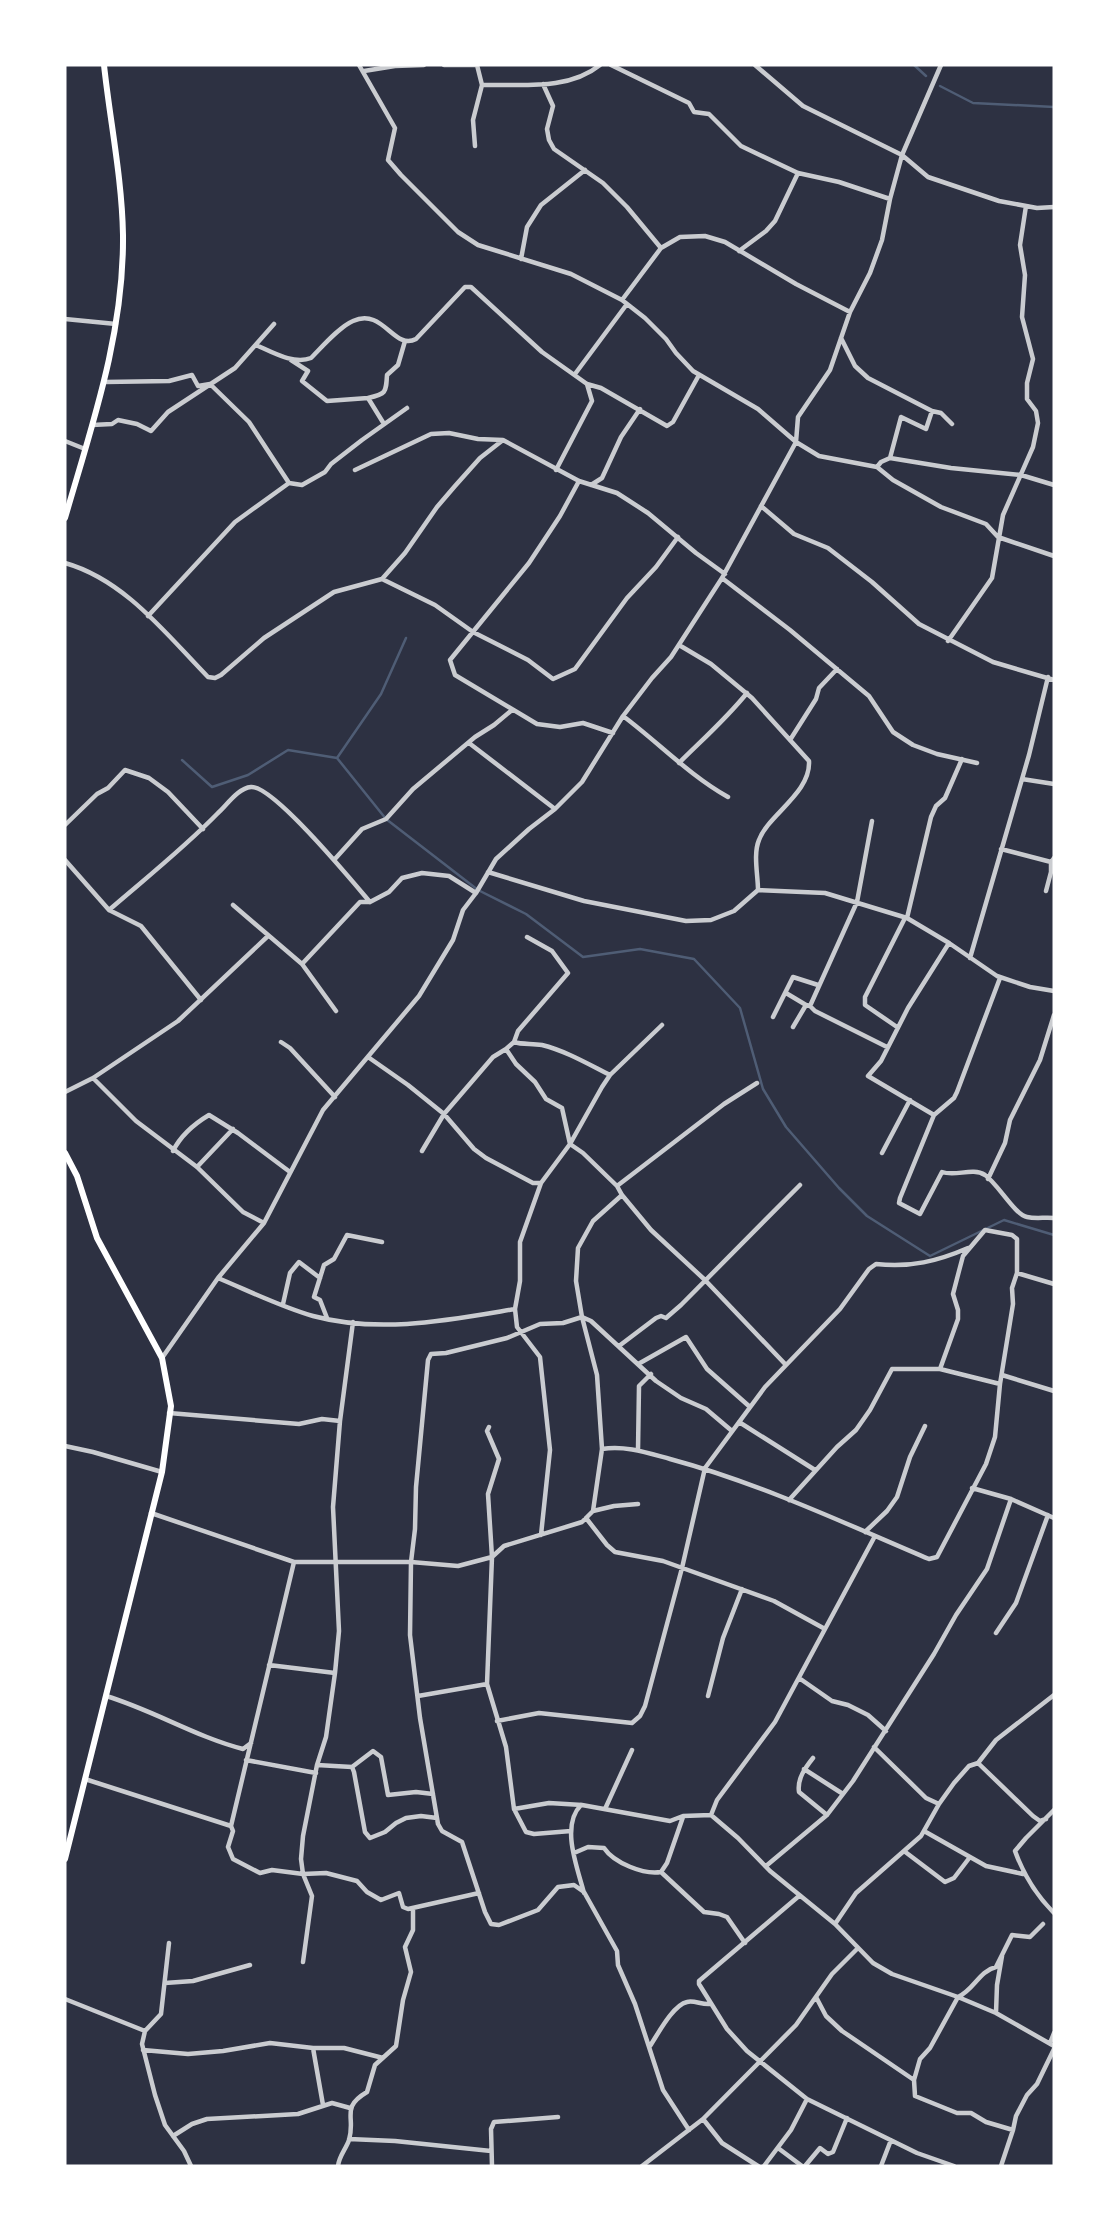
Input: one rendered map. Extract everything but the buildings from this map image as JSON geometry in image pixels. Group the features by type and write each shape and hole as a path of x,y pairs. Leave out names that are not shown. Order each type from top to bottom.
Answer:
{"main road":[{"path":"65,518 105,382 116,325 123,236 104,65"},
{"path":"65,1154 77,1176 97,1238 162,1358 168,1385 169,1413 162,1472 65,1859"}],"street":[{"path":"359,65 395,128 388,160 458,232 478,245 571,274 624,302 645,318 699,376 758,409 796,442 819,456 877,467 893,480 941,507 986,524 998,537 1054,556"},
{"path":"364,71 424,65"},
{"path":"444,65 477,65 482,85 473,120 475,146"},
{"path":"482,85 561,83 589,74 600,65"},
{"path":"611,65 689,103 694,111 709,114 741,146 798,173 839,182 890,199"},
{"path":"755,65 803,106 902,155 928,177 999,201 1054,207"},
{"path":"162,1358 218,1278 264,1223 323,1110 419,996 453,940 463,910 496,859 528,829 555,809 582,782 623,716 679,645 723,576 796,442 798,417 830,370 850,312 882,240 902,155 941,65"},
{"path":"543,84 552,106 547,129 554,149 603,183 661,248"},
{"path":"521,258 527,227 541,205 585,170"},
{"path":"739,251 775,221 798,173"},
{"path":"948,640 992,578 1003,515 1033,447 1038,422 1036,411 1027,399 1027,383 1033,359 1022,317 1025,275 1020,245 1026,206"},
{"path":"575,374 661,248 681,237 705,236 725,242 850,312"},
{"path":"285,357 303,361 311,358 350,322 362,318 379,321 410,342 466,287 471,287 542,352 587,384 601,388 667,426 673,422 699,376"},
{"path":"65,319 116,325"},
{"path":"92,425 112,424 118,420 151,430 168,412 235,369 274,324"},
{"path":"841,336 855,366 868,378 941,413 952,424"},
{"path":"256,345 285,357 308,371 302,381 327,401 382,395 386,391 387,375 398,365 405,341"},
{"path":"105,382 169,381 192,375 198,386 210,384"},
{"path":"210,384 248,422 289,483"},
{"path":"556,470 592,401 587,384"},
{"path":"368,398 384,424"},
{"path":"148,616 235,522 289,483 302,485 316,478 407,408"},
{"path":"591,486 602,478 621,437 640,409"},
{"path":"890,458 901,417 926,429 932,411"},
{"path":"355,470 431,434 449,433 478,439 503,440 579,481 617,493 678,537 869,696 893,732 913,745 937,754 978,763"},
{"path":"65,563 88,571 120,589 208,677 215,678 264,638 334,592 382,579 405,553 454,486 480,458 503,440"},
{"path":"65,441 85,449"},
{"path":"877,467 890,458 1021,475 1054,485"},
{"path":"579,481 529,563 450,660 455,675 537,724 560,727 583,723 613,733"},
{"path":"761,506 794,534 828,548 872,582 919,624 993,662 1051,678 970,958"},
{"path":"382,579 435,605 473,632 528,660 553,679 575,669 627,598 678,537"},
{"path":"679,645 711,664 747,693 808,761 809,771 803,783 760,836 757,847 758,890"},
{"path":"790,740 816,699 819,688 837,669"},
{"path":"679,763 708,733 718,727 747,693"},
{"path":"334,860 362,829 386,819 412,789 512,710"},
{"path":"623,716 667,750 702,782 728,797"},
{"path":"470,743 555,809"},
{"path":"897,1027 865,1005 864,997 906,918 931,817 936,806 945,799 961,759"},
{"path":"65,825 125,770 149,778 168,792 203,829"},
{"path":"1022,779 1054,784"},
{"path":"109,910 203,829 242,790 253,786 263,790 284,808 370,902"},
{"path":"793,1027 808,1005 857,902 872,821"},
{"path":"1001,849 1052,860 1046,891"},
{"path":"65,860 109,910 141,926 201,1000"},
{"path":"488,872 584,901 686,921 711,920 734,911 758,890 825,893 906,918 1000,978 1054,991"},
{"path":"302,964 359,902 370,902 389,892 402,878 422,873 449,876 476,893"},
{"path":"233,905 302,964 336,1010"},
{"path":"65,1091 93,1078 178,1021 268,936"},
{"path":"422,1151 444,1114 492,1057 514,1042 518,1031 568,973 552,951 527,937"},
{"path":"934,1115 867,1076 881,1061 897,1027 948,943"},
{"path":"773,1017 793,977 818,985"},
{"path":"1000,978 957,1092 934,1115 900,1203 920,1214 942,1172 950,1175 975,1171 984,1174 1024,1217 1054,1218"},
{"path":"786,993 815,1011 887,1047"},
{"path":"989,1179 1005,1143 1010,1120 1040,1060 1054,1015"},
{"path":"541,1535 550,1450 540,1357 517,1327 515,1309 520,1281 520,1242 541,1182 570,1144 610,1075 662,1025"},
{"path":"281,1042 290,1048 335,1097"},
{"path":"514,1042 551,1048 610,1075"},
{"path":"506,1049 516,1064 535,1082 545,1099 562,1108 570,1144 617,1186 651,1230 705,1280 786,1365"},
{"path":"368,1057 444,1114 474,1149 486,1158 533,1183 541,1182"},
{"path":"93,1078 136,1121 197,1167 243,1212 264,1223"},
{"path":"617,1186 724,1104 757,1083"},
{"path":"882,1153 910,1100"},
{"path":"173,1151 179,1140 209,1115 233,1129 290,1172"},
{"path":"197,1167 233,1129"},
{"path":"619,1346 656,1318 666,1318 800,1185"},
{"path":"593,1511 602,1449 597,1375 576,1281 578,1248 593,1221 622,1195"},
{"path":"602,1449 638,1450 705,1468 929,1559 937,1557 986,1464 995,1437 1001,1375 1013,1304 1012,1288 1017,1273 1017,1239 1012,1235 985,1230 963,1256 953,1294 958,1319 940,1369"},
{"path":"328,1318 320,1300 314,1297 324,1265 334,1259 347,1235 382,1242"},
{"path":"497,1721 539,1713 632,1723 640,1716 682,1568 705,1468 765,1387 840,1309 869,1269 876,1264 897,1266 941,1260 969,1248"},
{"path":"283,1304 289,1273 299,1262 320,1278"},
{"path":"1017,1273 1054,1284"},
{"path":"218,1278 314,1316 353,1322 403,1325 515,1309"},
{"path":"689,2130 663,2090 635,2004 618,1965 617,1951 584,1892 574,1885 558,1887 538,1910 499,1924 491,1924 462,1842 442,1831 433,1794 410,1634 411,1562 428,1360 431,1354 446,1353 507,1338 540,1324 563,1323 582,1317 591,1321 656,1381 681,1398 706,1409 732,1431"},
{"path":"303,1962 312,1896 303,1874 303,1836 317,1765 326,1737 339,1631 333,1507 353,1322"},
{"path":"639,1363 686,1336 707,1369 750,1407"},
{"path":"789,1500 815,1469 856,1430 892,1369 940,1369 1000,1384"},
{"path":"638,1450 639,1386 651,1374"},
{"path":"1001,1375 1054,1391"},
{"path":"169,1413 299,1424 322,1419 341,1421"},
{"path":"739,1422 815,1469"},
{"path":"866,1532 897,1497 910,1457 925,1426"},
{"path":"489,1427 487,1431 499,1459 488,1494 492,1558 486,1684 506,1747 514,1809 526,1832 534,1834 571,1831"},
{"path":"65,1446 93,1451 162,1472"},
{"path":"972,1488 1012,1499 1051,1516 1016,1603 996,1633"},
{"path":"766,1866 827,1815 886,1731 987,1569 1012,1499"},
{"path":"151,1513 294,1562 411,1562 458,1566 492,1558 504,1546 582,1522 593,1511 638,1504"},
{"path":"586,1518 615,1552 663,1561 774,1601 825,1629"},
{"path":"711,1815 717,1800 775,1722 876,1536"},
{"path":"294,1562 231,1826 233,1830 228,1847 233,1859 260,1873 272,1870 303,1874 326,1872 354,1880 367,1892 381,1899 399,1893 403,1907 414,1909 479,1893"},
{"path":"708,1696 723,1638 742,1590"},
{"path":"269,1665 335,1673"},
{"path":"799,1678 832,1701 868,1715 886,1731"},
{"path":"418,1696 486,1684"},
{"path":"835,1924 856,1893 918,1840 939,1804 969,1766 978,1763 996,1740 1054,1695"},
{"path":"106,1696 221,1743 243,1749 251,1742"},
{"path":"251,1742 254,1761"},
{"path":"874,1747 926,1798 939,1804"},
{"path":"605,1808 632,1750"},
{"path":"317,1765 352,1767 373,1751 381,1757 388,1795 416,1792 433,1794"},
{"path":"813,1758 799,1781 799,1793 827,1815"},
{"path":"246,1760 316,1773"},
{"path":"978,1763 1033,1816 1040,1821 1047,1819"},
{"path":"352,1767 365,1832 370,1838 406,1818 437,1818"},
{"path":"804,1769 843,1794"},
{"path":"84,1779 231,1826"},
{"path":"514,1809 549,1803 582,1805 670,1821 683,1816 711,1815 799,1896 835,1924 873,1963 892,1974 996,2013 1053,2046"},
{"path":"582,1805 576,1811 570,1839 589,1908"},
{"path":"1054,1810 1015,1851 1023,1874 1054,1913"},
{"path":"574,1853 588,1847 604,1849 608,1855 619,1861 652,1873 661,1871 667,1863 683,1816"},
{"path":"924,1831 986,1866 1023,1874"},
{"path":"904,1851 945,1882 954,1878 970,1857"},
{"path":"661,1871 704,1912 727,1917 746,1943"},
{"path":"799,1896 699,1981 710,2004 727,2029 747,2051 807,2099 917,2153 954,2166"},
{"path":"338,2166 349,2139 350,2108 356,2098 367,2092 373,2068 396,2046 403,2000 411,1972 405,1947 414,1927 414,1909"},
{"path":"1013,2130 986,2122 971,2113 957,2113 915,2096 914,2080 920,2059 930,2048 958,1997 966,1993 987,1969 996,1967 1012,1935 1030,1937 1043,1924"},
{"path":"169,1943 161,2014 145,2031 143,2050 165,2124 191,2166"},
{"path":"642,2166 703,2119 796,2025 832,1973 858,1948"},
{"path":"996,2013 1002,1955"},
{"path":"165,1983 193,1981 250,1965"},
{"path":"816,1997 826,2015 842,2031 914,2080"},
{"path":"65,1999 145,2031"},
{"path":"650,2046 676,2008 684,2002 710,2004"},
{"path":"1000,2166 1016,2116 1027,2095 1037,2084 1053,2046 1054,2032"},
{"path":"143,2050 188,2054 270,2043 344,2048 384,2058"},
{"path":"313,2048 323,2105"},
{"path":"764,2166 791,2130 807,2099"},
{"path":"173,2136 192,2124 207,2119 298,2114 332,2103 350,2108"},
{"path":"492,2166 491,2129 496,2121 558,2117"},
{"path":"778,2148 804,2166 820,2148 828,2154 833,2152 847,2118"},
{"path":"703,2119 722,2143 758,2166"},
{"path":"349,2139 491,2151"},
{"path":"881,2166 891,2140"}],"waterway":[{"path":"914,65 926,76"},
{"path":"940,86 973,103 1054,107"},
{"path":"337,758 381,694 406,638"},
{"path":"182,760 212,787 248,775 288,750 337,758 386,819 478,890 526,914 583,957 640,949 694,959 740,1008 763,1089 786,1127 867,1216 930,1256 1004,1220 1054,1235"}]}
